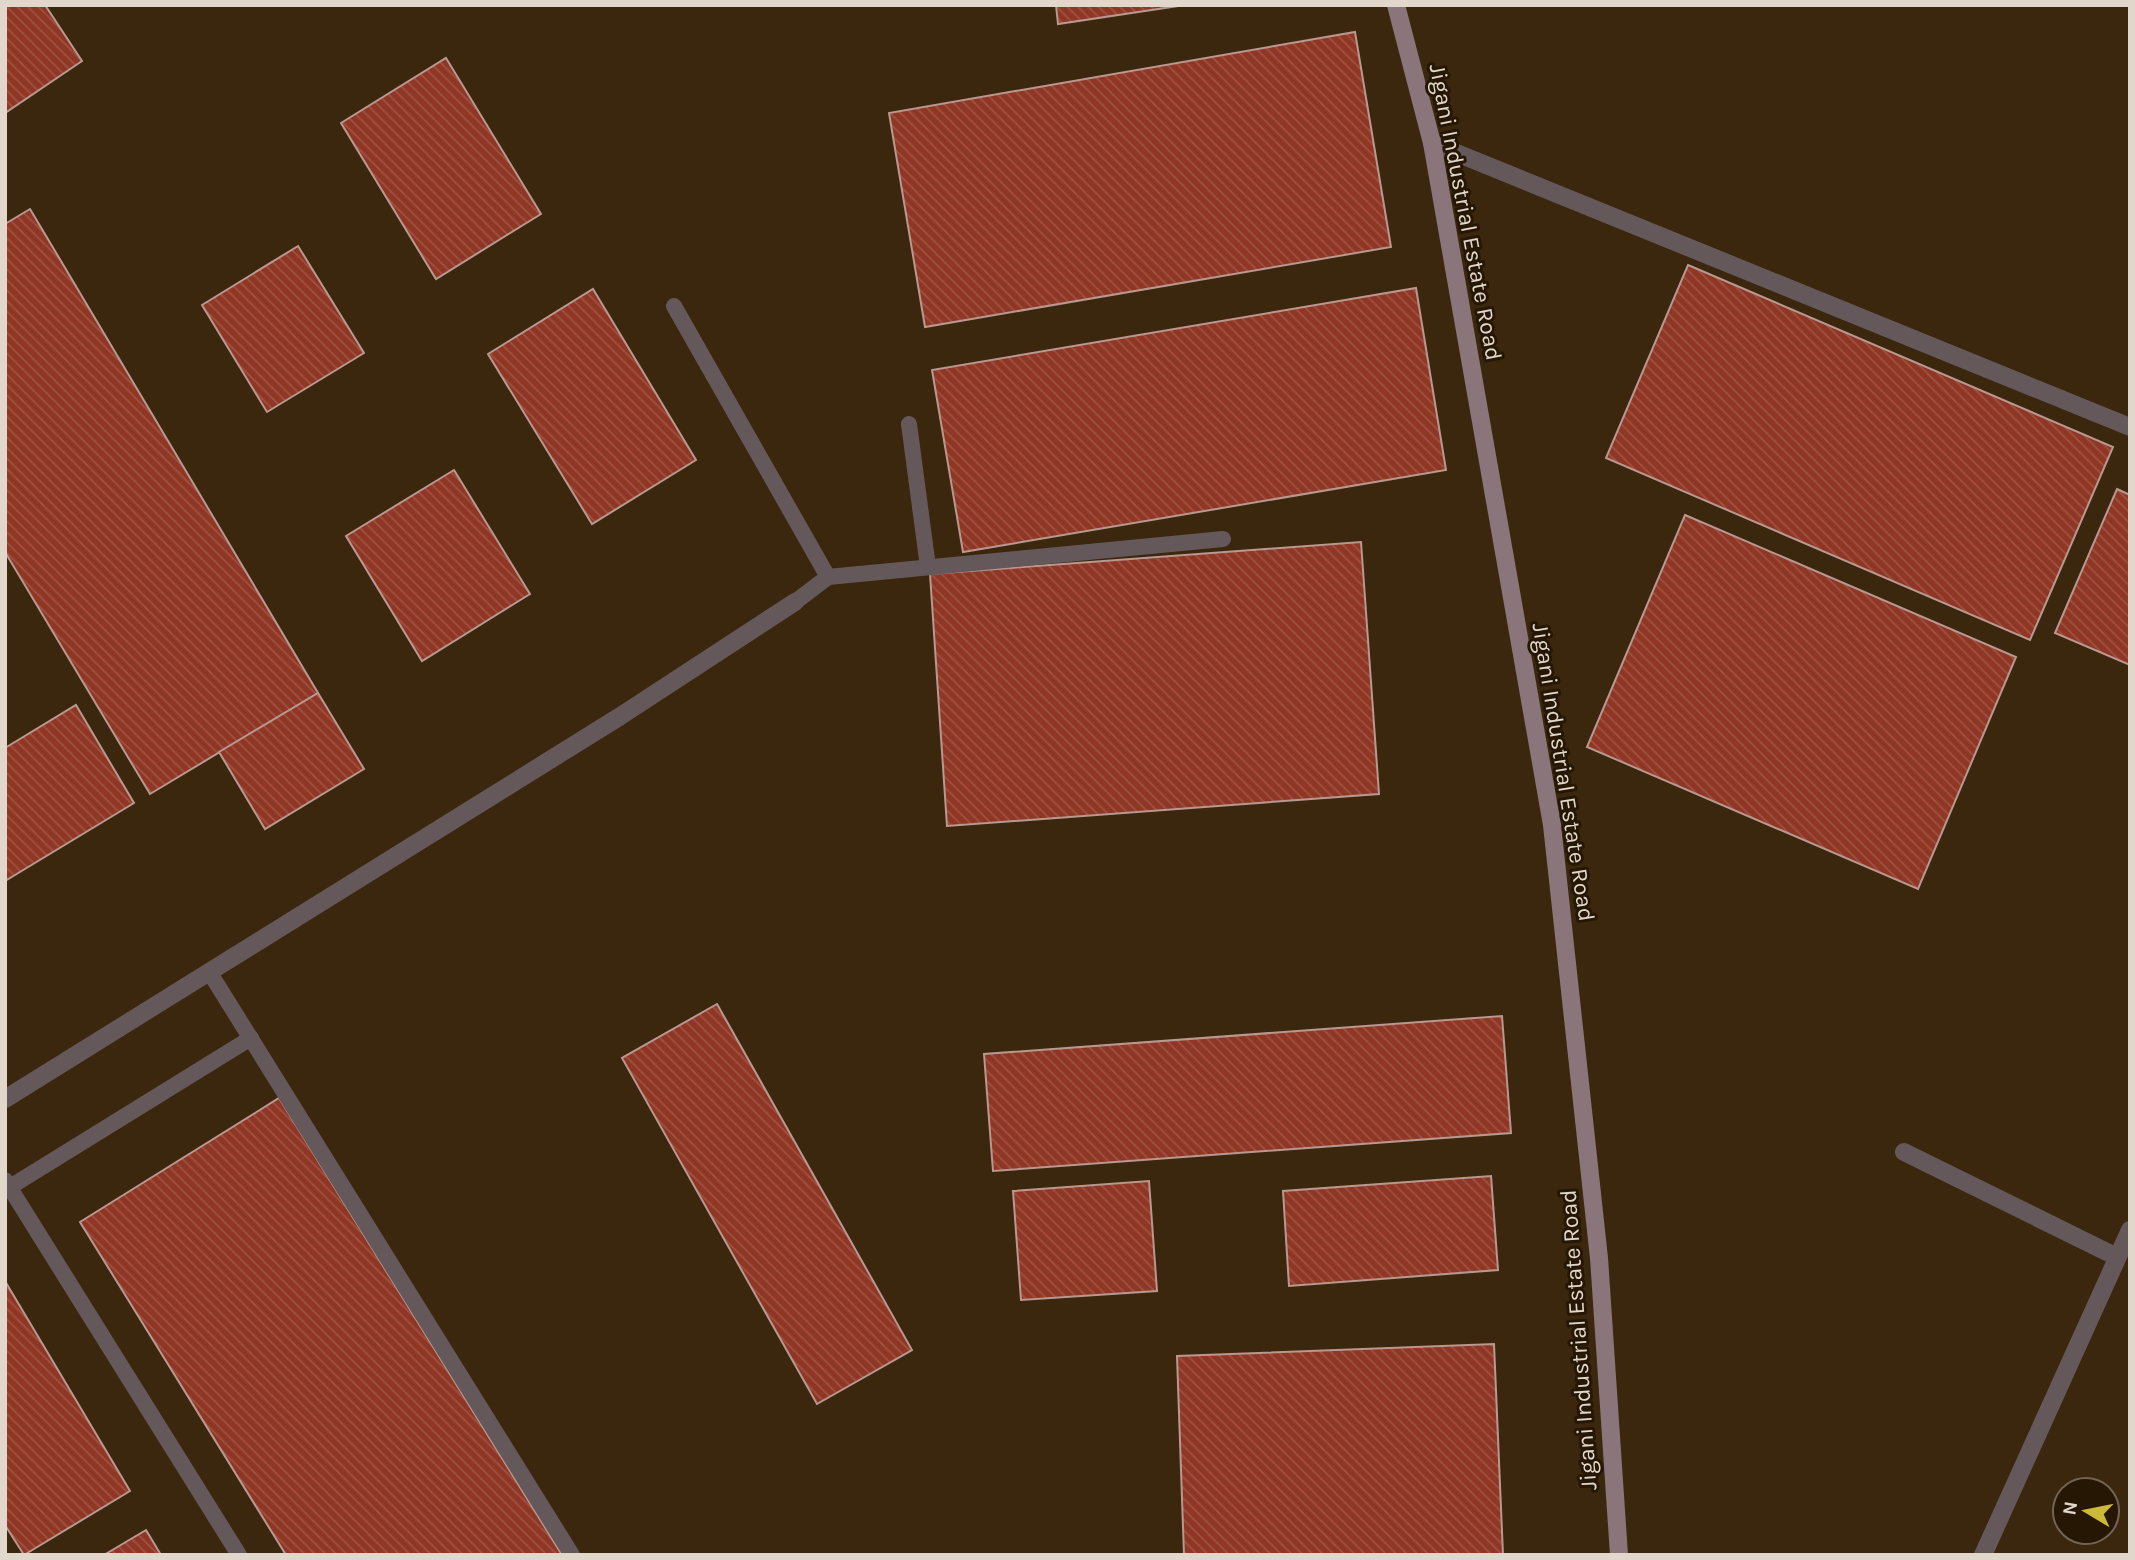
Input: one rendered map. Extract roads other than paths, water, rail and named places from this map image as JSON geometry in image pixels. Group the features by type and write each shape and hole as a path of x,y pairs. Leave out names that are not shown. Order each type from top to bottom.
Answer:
{"main road":[{"name":"Jigani Industrial Estate Road","path":"1396,5 1432,143 1552,825 1599,1258 1619,1555"}],"street":[{"path":"1432,143 2130,427"},
{"path":"5,1099 608,725 795,602"},
{"path":"1905,1152 2117,1257"},
{"path":"1983,1555 2130,1230"}],"lane":[{"path":"674,306 828,577"},
{"path":"909,424 928,567"},
{"path":"795,602 828,577 1223,539"},
{"path":"211,973 572,1555"},
{"path":"239,1555 8,1184 251,1038"}]}
